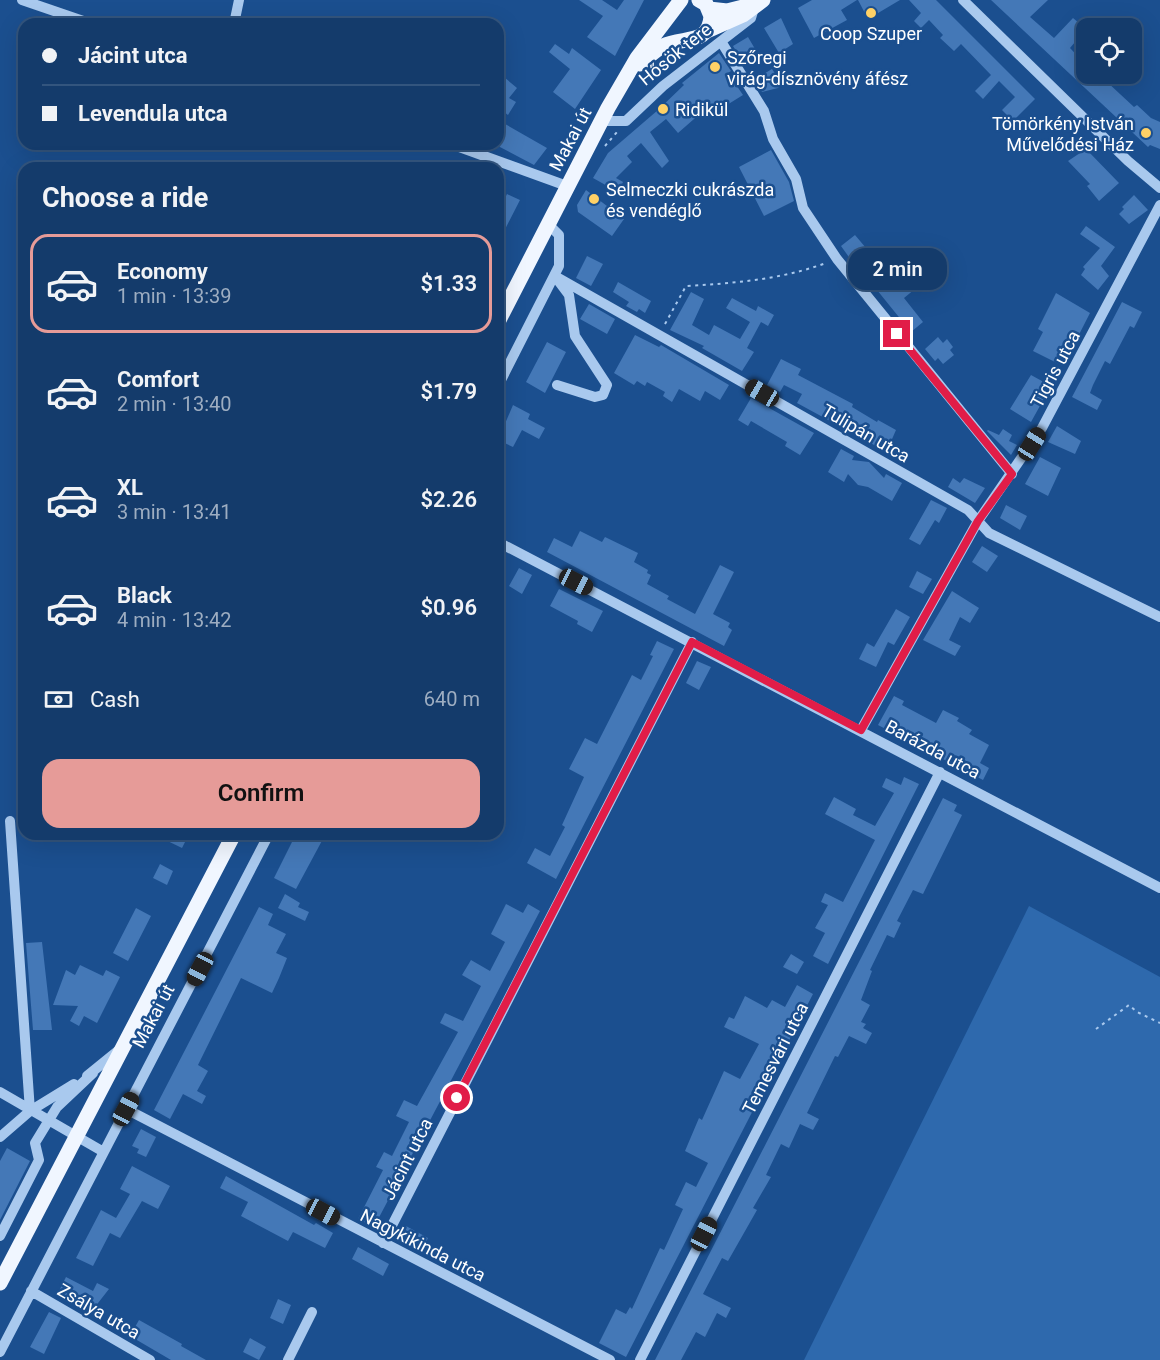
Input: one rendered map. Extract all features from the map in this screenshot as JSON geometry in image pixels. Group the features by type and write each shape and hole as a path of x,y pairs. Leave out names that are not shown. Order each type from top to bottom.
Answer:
{"main road":[{"name":"Makai út","path":"504,310 601,121 637,58 681,0"},
{"name":"Makai út","path":"629,74 664,46 685,39 697,39 707,31 743,15 759,2"},
{"path":"705,3 727,11 759,2"},
{"path":"705,3 711,16 707,31"},
{"path":"670,16 675,33 685,39"},
{"name":"Makai út","path":"0,1283 5,1260 126,1043 231,840"}],"street":[{"path":"22,0 74,18"},
{"path":"235,18 238,0"},
{"path":"963,0 1128,161 1160,188"},
{"name":"Hősök tere","path":"626,121 663,86 722,43 751,18 759,2"},
{"path":"722,43 764,111 773,139 796,179 804,208 837,259 1012,474"},
{"path":"601,121 626,121"},
{"path":"468,150 501,162"},
{"path":"504,163 567,186"},
{"name":"Tigris utca","path":"861,730 978,521 1042,428 1160,206"},
{"path":"504,374 559,266 561,243 559,235 548,224"},
{"path":"555,276 569,295 575,336 607,385 603,395 595,398 557,384"},
{"name":"Tulipán utca","path":"555,276 968,510 989,532 1160,617"},
{"name":"Barázda utca","path":"504,545 1160,888"},
{"name":"Jácint utca","path":"382,1244 692,642"},
{"name":"Temesvári utca","path":"640,1360 940,772"},
{"path":"10,821 30,1111"},
{"name":"Makai út","path":"0,1352 265,840"},
{"path":"0,1236 39,1160 35,1143 57,1107 126,1043"},
{"path":"0,1137 30,1111 93,1072"},
{"path":"0,1092 102,1151"},
{"name":"Nagykikinda utca","path":"126,1109 382,1244 610,1360"},
{"name":"Zsálya utca","path":"31,1291 150,1360"},
{"path":"288,1360 312,1312"}],"path":[{"path":"602,152 626,121"},
{"path":"660,335 686,286 748,283 795,274 837,259"},
{"path":"1096,1029 1129,1005 1137,1012 1160,1023"}],"shaded area":[{"path":"1029,906 1160,977 1160,1360 804,1360"}],"building":[{"path":"579,0 602,0 617,10 624,0 644,0 615,56 587,37 603,16"},
{"path":"812,0 857,0 841,10 847,20 814,38 798,8"},
{"name":"Coop Szuper","path":"858,0 900,0 868,19"},
{"path":"909,0 936,0 1035,99 1013,121 1002,110 1015,97 999,81 983,99 975,91 991,75 961,44 954,51 940,38 943,35 929,20 921,28 914,21 921,13"},
{"path":"991,0 1048,0 1030,17 1054,38 1073,18 1076,21 1076,41 1070,48 1076,54 1076,80"},
{"path":"781,18 793,44 779,53 764,28"},
{"path":"748,37 758,54 743,63 733,46"},
{"path":"555,44 569,54 572,48 601,70 575,109 553,92 570,69 549,52"},
{"path":"719,53 731,71 728,73 743,95 706,118 702,112 678,133 666,119 650,132 669,161 662,168 641,143 627,156 632,162 616,178 623,182 618,192 593,178 608,153 658,110 684,85 682,83"},
{"path":"772,69 782,84 778,88 762,92 754,80"},
{"path":"504,77 517,88 509,98 516,102 508,115 504,112"},
{"path":"1081,84 1109,84 1134,107 1137,105 1151,118 1160,122 1160,149 1150,145 1148,147"},
{"path":"504,123 547,148 534,165 504,149"},
{"path":"1086,149 1119,183 1099,201 1087,186 1090,184 1068,161"},
{"path":"771,150 789,182 794,201 764,216 739,167"},
{"path":"586,190 624,219 612,236 578,212 577,205"},
{"path":"507,194 520,200 504,231 504,200"},
{"path":"1134,195 1148,210 1129,224 1119,214 1124,209 1122,207"},
{"path":"1086,226 1115,247 1101,266 1109,276 1098,290 1081,275 1085,269 1083,267 1100,248 1080,234"},
{"path":"855,235 866,248 851,260 841,246"},
{"path":"587,256 603,264 591,286 576,278"},
{"path":"878,263 895,285 916,268 926,280 904,298 923,322 911,332 864,274"},
{"path":"618,282 651,301 645,313 639,309 637,312 626,306 629,302 613,292"},
{"path":"691,292 704,299 692,325 709,335 714,325 740,339 750,322 726,308 732,298 756,311 758,306 774,315 768,326 761,322 747,348 754,352 742,371 702,348 704,346 670,330"},
{"path":"1056,293 1090,313 1063,366 1033,351 1043,332 1038,329"},
{"path":"1122,302 1142,312 1134,328 1130,326 1110,364 1105,361 1093,385 1090,393 1102,400 1097,410 1072,397"},
{"path":"589,304 615,319 607,334 580,319"},
{"path":"635,335 659,347 661,345 729,385 720,400 705,391 700,401 679,389 672,402 663,396 665,392 647,382 645,386 637,381 634,385 614,373"},
{"path":"938,337 943,343 947,339 953,347 950,350 954,355 943,364 938,358 935,361 925,349"},
{"path":"547,342 566,352 545,393 526,382"},
{"path":"781,359 801,369 798,375 853,404 852,407 877,422 878,420 896,430 889,446 879,441 876,446 797,403 802,394 784,385 780,392 767,385"},
{"path":"1031,375 1051,386 1031,422 1010,409"},
{"path":"751,398 814,433 800,455 785,446 787,442 751,421 748,426 738,420"},
{"path":"513,405 530,414 528,419 545,428 539,439 522,430 513,447 504,443 504,426"},
{"path":"1057,426 1081,441 1075,454 1048,442"},
{"path":"1003,429 1012,435 1009,441 1017,445 1011,455 987,431 999,435"},
{"path":"841,449 854,456 852,460 869,462 884,478 886,474 902,483 892,501 868,487 858,485 848,474 844,482 828,472"},
{"path":"1040,457 1061,468 1048,496 1025,484"},
{"path":"953,478 960,483 964,478 985,488 975,503 948,487"},
{"path":"931,500 947,508 939,523 935,520 920,545 909,539"},
{"path":"1006,505 1027,516 1020,530 1000,518"},
{"path":"580,531 602,542 605,537 638,553 634,562 648,570 647,573 651,575 647,584 669,596 667,599 695,614 720,565 734,572 713,614 730,623 728,627 732,630 724,646 547,552 554,538 572,547"},
{"path":"982,546 998,556 987,572 972,562"},
{"path":"519,568 532,575 522,594 509,586"},
{"path":"917,571 932,579 923,594 909,587"},
{"path":"559,589 603,611 592,632 577,624 578,621 550,606"},
{"path":"952,591 979,608 970,623 960,617 949,640 961,646 955,656 923,640"},
{"path":"896,609 910,617 894,645 888,642 876,667 859,659 867,643 874,647"},
{"path":"657,641 674,649 556,879 527,863 535,848 550,856 565,827 562,825 584,777 569,769 585,738 597,744 632,675 641,680 653,656 650,655"},
{"path":"697,661 711,667 699,690 686,683"},
{"path":"894,696 904,701 902,705 936,723 943,710 959,718 957,721 972,730 969,734 989,745 980,763 989,768 983,780 878,725"},
{"path":"904,777 919,784 828,964 813,956 825,933 815,928 828,905 821,902 825,893 843,902 875,840 825,814 834,797 856,809 853,815 875,826 894,793 882,787 886,778 901,785"},
{"path":"943,798 957,805 954,811 962,815 923,894 913,890 897,921 901,923 894,938 887,935 870,970 872,971 861,1000 870,1005 861,1022 866,1024 863,1028 872,1033 866,1044 849,1036 838,1057 835,1056 807,1113 819,1119 813,1130 800,1124 789,1148 781,1144 766,1175 771,1177 753,1208 757,1210 728,1261 722,1258 703,1294 731,1308 726,1318 717,1313 705,1337 696,1332 681,1360 655,1360"},
{"path":"165,840 186,840 182,848"},
{"path":"293,840 322,840 296,889 274,878"},
{"path":"160,864 173,871 167,885 153,878"},
{"path":"285,894 300,903 298,907 309,912 305,921 278,908"},
{"path":"506,904 523,913 528,904 540,911 374,1227 358,1219 383,1170 376,1167 384,1152 392,1156 409,1122 396,1116 404,1100 417,1106 458,1032 440,1023 445,1013 463,1021 481,986 462,975 471,960 490,971 505,942 491,934"},
{"path":"259,907 273,914 268,925 286,934 276,953 287,958 279,978 272,993 241,978 198,1065 208,1071 197,1091 206,1096 202,1104 183,1094 170,1119 154,1110"},
{"path":"136,908 151,916 128,961 113,953"},
{"path":"42,942 52,1030 33,1030 26,943"},
{"path":"791,954 804,962 797,974 783,967"},
{"path":"80,965 103,976 106,970 120,977 97,1023 84,1016 79,1026 70,1021 78,1006 53,1005 66,970 75,975"},
{"path":"797,985 813,994 626,1357 599,1343 616,1309 626,1314 630,1307 632,1309 660,1248 664,1250 683,1209 675,1205 686,1182 696,1187 708,1163 685,1151 699,1118 702,1120 724,1071 740,1079 759,1044 724,1027 729,1017 734,1019 745,996 767,1008 772,1000 785,1007"},
{"path":"141,1129 156,1137 146,1157 137,1153 139,1149 132,1146"},
{"path":"7,1148 30,1161 0,1220 0,1161"},
{"path":"132,1166 170,1186 158,1209 142,1201 120,1238 110,1233 93,1266 76,1258 101,1210 116,1218 130,1194 120,1189"},
{"path":"226,1176 314,1225 316,1223 333,1233 325,1248 293,1232 288,1241 241,1216 248,1202 220,1188"},
{"path":"406,1226 428,1238 421,1252 399,1240"},
{"path":"358,1247 389,1264 383,1276 352,1259"},
{"path":"66,1277 93,1291 97,1283 109,1289 91,1312 57,1295"},
{"path":"278,1299 291,1305 283,1324 270,1318"},
{"path":"49,1312 61,1318 44,1354 30,1347"},
{"path":"139,1320 206,1360 171,1360 130,1336"},
{"path":"250,1338 266,1347 259,1360 243,1352"}],"place":[{"name":"Coop Szuper","path":"871,13"},
{"name":"Szőregi virág-dísznövény áfész","path":"715,67"},
{"name":"Ridikül","path":"663,109"},
{"name":"Tömörkény István Művelődési Ház","path":"1146,133"},
{"name":"Selmeczki cukrászda és vendéglő","path":"594,199"}],"route":[{"path":"457,1098 692,642 861,730 978,521 1012,474 897,334"}]}
